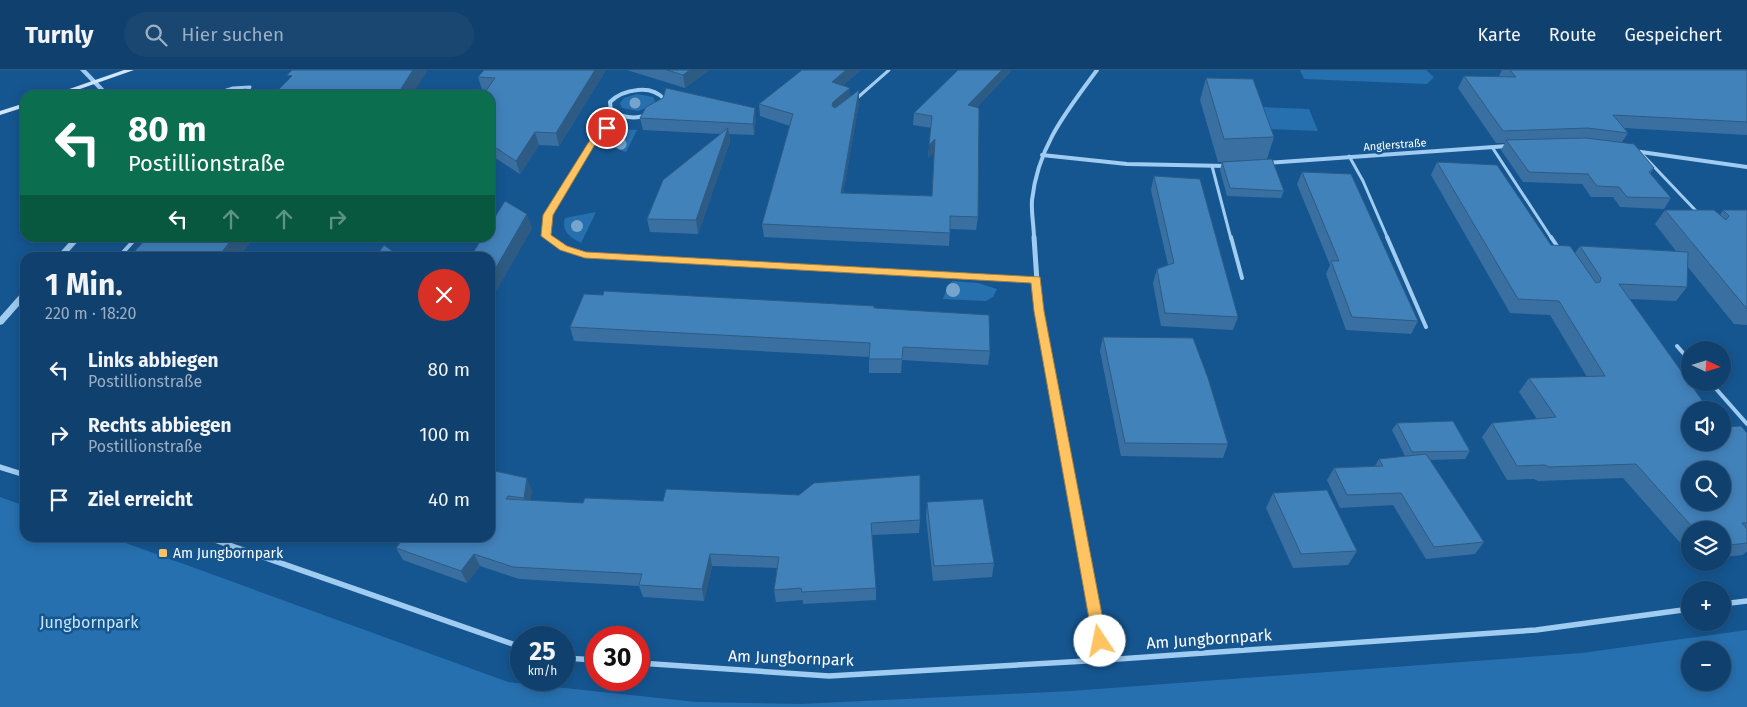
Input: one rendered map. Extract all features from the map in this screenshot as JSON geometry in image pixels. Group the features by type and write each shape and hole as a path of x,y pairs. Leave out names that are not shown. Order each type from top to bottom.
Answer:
{"main road":[{"path":"73,90 130,70"},
{"path":"0,113 20,107"}],"street":[{"path":"83,70 103,90"},
{"path":"1094,70 1059,122 1042,156 1032,201 1039,311 1104,660"},
{"path":"621,116 611,111 609,106 614,97 622,93 649,90 660,94 664,99 662,107 651,114 638,117 621,116 594,140 548,215 546,236 563,248 585,255 1036,280"},
{"name":"Anglerstraße","path":"1266,163 1510,146"},
{"path":"1630,150 1747,167"},
{"path":"1042,156 1127,164 1237,165"},
{"path":"64,252 73,242"},
{"path":"0,322 20,300"},
{"path":"0,467 20,473"},
{"path":"220,542 510,643"},
{"path":"1731,603 1747,601"},
{"name":"Am Jungbornpark","path":"650,664 829,676 1104,660 1536,630 1681,609"}],"lane":[{"path":"856,99 889,70"},
{"path":"227,90 250,87 248,90"},
{"path":"1492,147 1562,254"},
{"path":"1639,151 1700,216"},
{"path":"1349,156 1362,181 1426,327"},
{"path":"1212,166 1242,278"},
{"path":"123,252 132,242"},
{"path":"1677,346 1681,351"},
{"path":"1718,391 1747,424"}],"green space":[{"path":"1300,70 1426,70 1434,77 1427,84 1304,79"},
{"path":"637,94 653,97 654,105 638,111 622,108 620,103 624,98"},
{"path":"1260,107 1309,109 1318,131 1268,129"},
{"path":"622,129 637,130 626,152 604,144 611,135"},
{"path":"596,212 581,243 565,230 565,218"},
{"path":"952,281 978,283 997,289 993,297 986,301 943,299"},
{"name":"Jungbornpark","path":"0,497 20,504 20,542 123,542 510,682 510,691 575,691 575,689 696,702 801,704 1071,691 1582,653 1747,630 1747,707 0,707"}],"building":[{"path":"292,70 413,70 400,90 278,90 292,76 287,75"},
{"path":"484,70 595,70 556,133 535,132 516,161 495,147 495,90 487,90 495,78 478,77"},
{"path":"667,70 690,70 683,75"},
{"path":"802,70 846,70 832,82 850,88 833,102 832,106 835,108 859,90 841,193 932,196 935,139 929,145 932,116 914,113 958,70 1002,70 968,105 979,108 978,217 950,216 950,233 762,224 793,114 759,104"},
{"path":"1510,70 1747,70 1747,122 1613,115 1628,133 1588,128 1503,131 1464,76 1516,77"},
{"path":"1206,78 1253,79 1274,137 1224,139"},
{"path":"666,88 755,108 753,124 640,118 646,107 663,98"},
{"path":"728,128 696,220 647,219 663,180"},
{"path":"1586,138 1634,144 1654,168 1649,172 1671,198 1627,197 1619,187 1597,186 1588,174 1529,172 1506,140"},
{"path":"1272,159 1284,191 1230,188 1222,162"},
{"path":"1437,162 1497,165 1551,245 1570,246 1596,283 1600,282 1601,278 1580,246 1688,252 1687,287 1619,284 1681,371 1681,391 1695,391 1703,401 1681,401 1681,451 1731,451 1731,427 1741,426 1747,433 1747,523 1742,523 1747,529 1747,543 1731,545 1731,521 1687,521 1636,464 1549,467 1545,465 1517,466 1492,423 1556,417 1529,378 1605,376 1559,301 1518,299"},
{"path":"1302,172 1351,174 1418,321 1352,317 1331,261 1339,261"},
{"path":"1154,176 1200,179 1238,317 1165,313 1157,269 1174,263"},
{"path":"505,201 527,214 495,269 495,252 474,252 480,242 495,242 495,217"},
{"path":"1665,210 1714,210 1726,220 1729,216 1723,210 1747,210 1747,309"},
{"path":"143,242 230,242 222,252 134,252"},
{"path":"384,245 394,252 379,252"},
{"path":"604,291 874,306 874,308 989,315 990,351 903,347 902,359 869,359 870,343 570,327 584,294 603,295"},
{"path":"1103,337 1193,338 1208,378 1228,444 1125,443"},
{"path":"1453,421 1470,451 1412,452 1397,423"},
{"path":"1426,454 1484,542 1434,547 1401,493 1347,495 1334,468 1383,466 1379,459"},
{"path":"495,471 527,478 524,498 508,496 506,499 583,503 585,498 663,501 666,489 799,495 814,483 920,475 920,520 871,523 876,588 802,592 801,588 774,590 779,557 710,554 702,589 639,585 642,574 513,567 474,554 461,571 396,548 401,542 495,542"},
{"path":"1327,490 1357,551 1301,554 1273,493"},
{"path":"983,499 994,563 934,566 927,502"}],"place":[{"name":"Am Jungbornpark","path":"163,553"}],"route":[{"path":"607,128 594,140 548,215 546,236 563,248 585,255 1036,280 1039,311 1100,641"}]}
